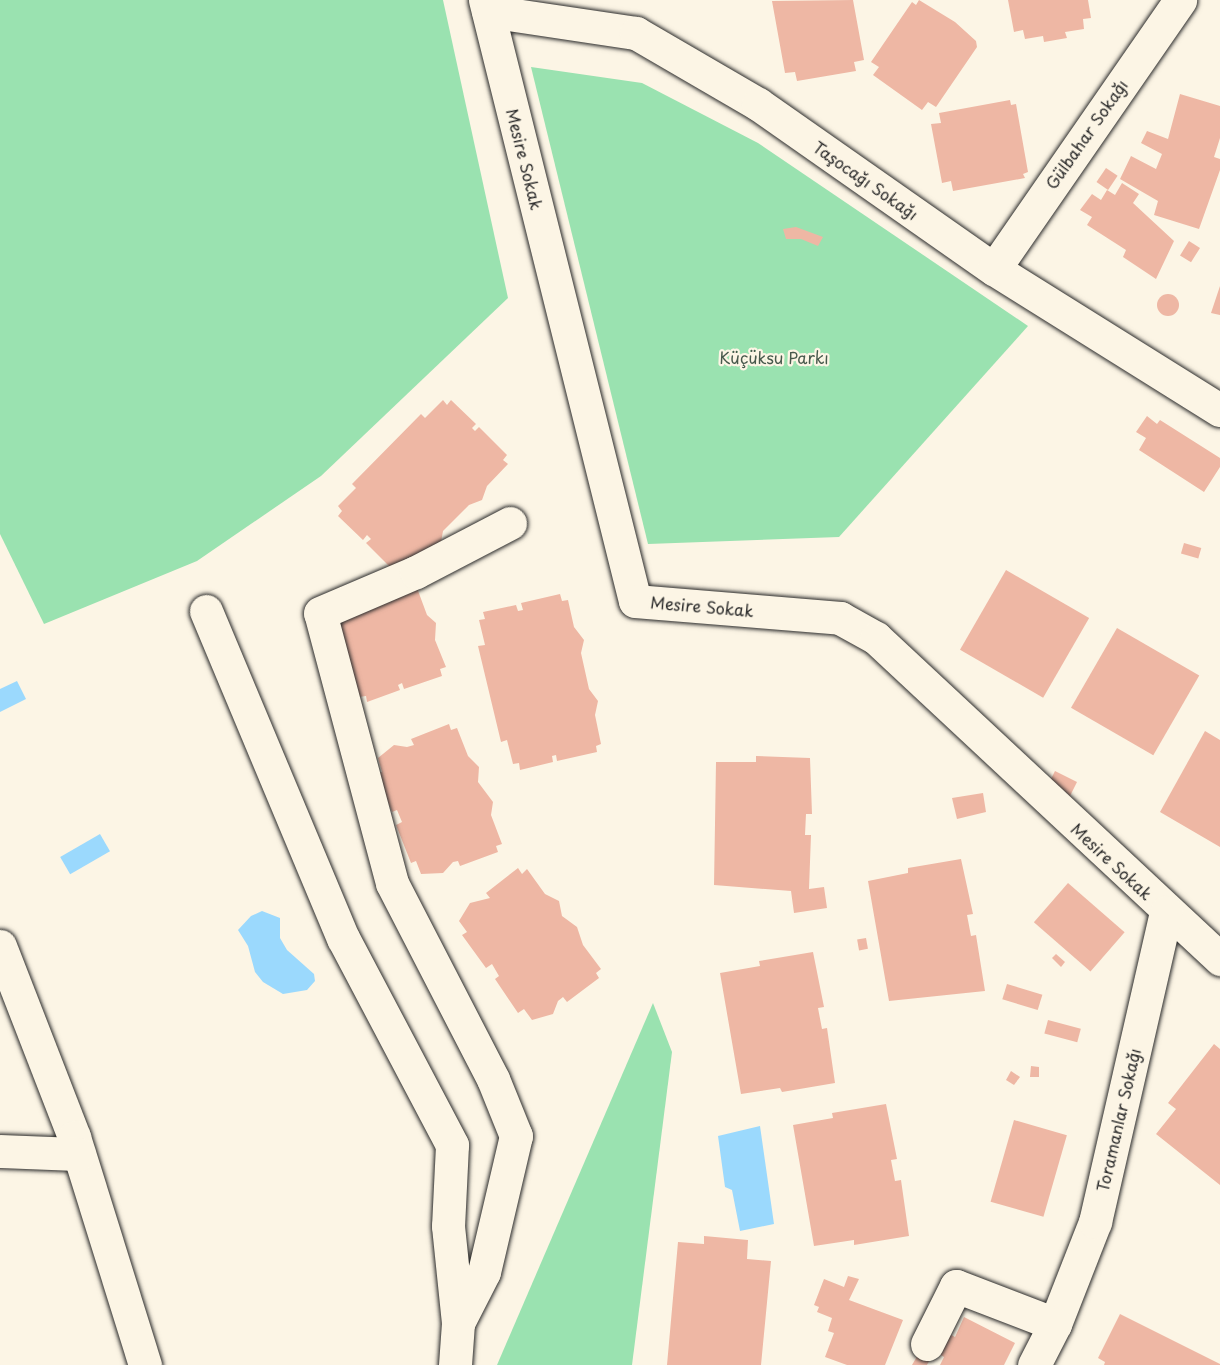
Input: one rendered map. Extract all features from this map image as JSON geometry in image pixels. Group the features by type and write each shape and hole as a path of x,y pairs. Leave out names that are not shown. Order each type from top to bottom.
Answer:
{"street":[{"name":"Gülbahar Sokağı","path":"994,269 1180,0"},
{"name":"Taşocağı Sokağı","path":"487,5 636,33 758,104 994,269 1220,410"},
{"name":"Mesire Sokak","path":"487,5 635,601 840,618 876,638 1166,912 1220,959"},
{"path":"458,1323 484,1272 516,1136 493,1079 392,883 320,613 416,572 510,523"},
{"path":"206,611 344,938 452,1145 448,1226 458,1323 455,1365"},
{"name":"Toramanlar Sokağı","path":"1034,1365 1055,1324 1095,1222 1166,912"},
{"path":"0,946 80,1154 145,1365"},
{"path":"0,1151 80,1154"},
{"path":"927,1344 956,1286 1055,1324"}],"green space":[{"path":"0,0 443,0 508,298 321,476 197,561 44,624 0,534"},
{"name":"Küçüksu Parkı","path":"531,67 642,83 758,143 1028,326 839,537 648,544"},
{"path":"653,1003 672,1052 632,1365 497,1365"}],"water":[{"path":"17,681 26,699 0,712 0,689"},
{"path":"100,834 110,851 70,874 60,857"},
{"path":"262,911 280,918 280,938 287,950 314,974 315,981 307,990 283,994 263,982 255,972 248,946 238,930 251,916"},
{"path":"760,1126 774,1224 740,1231 732,1190 725,1187 718,1136"}],"building":[{"path":"853,0 864,60 854,62 856,71 797,81 795,72 785,73 772,1"},
{"path":"919,0 955,22 976,41 977,47 936,107 928,102 922,110 873,75 879,67 871,62 912,2 916,5"},
{"path":"1008,0 1088,0 1091,18 1083,19 1084,29 1065,32 1067,38 1044,42 1043,36 1025,39 1023,30 1014,32"},
{"path":"1180,94 1220,106 1220,138 1214,157 1220,159 1220,170 1199,229 1154,215 1158,201 1120,179 1131,156 1156,169 1162,154 1141,143 1147,131 1168,139"},
{"path":"1010,100 1011,105 1016,104 1028,172 1023,174 1025,178 953,191 951,181 942,183 931,124 941,123 939,113"},
{"path":"1106,168 1118,176 1108,190 1096,182"},
{"path":"1122,183 1139,194 1133,203 1174,241 1156,279 1123,257 1126,250 1087,225 1092,217 1080,210 1092,194 1101,200 1107,190 1115,195"},
{"path":"796,227 823,237 818,246 801,239 786,239 783,229"},
{"path":"1189,241 1200,248 1191,262 1180,255"},
{"path":"1220,286 1220,315 1211,313"},
{"path":"1168,294 1176,297 1179,305 1176,313 1168,316 1160,313 1157,305 1160,297"},
{"path":"443,400 447,405 451,400 476,424 472,428 475,431 479,427 507,455 503,460 508,464 487,486 482,500 469,505 443,531 441,542 394,571 366,543 371,539 367,535 363,540 338,516 342,511 338,506 356,488 352,484 421,414 425,418"},
{"path":"1147,416 1157,424 1160,420 1220,458 1220,467 1204,492 1139,450 1146,438 1136,432"},
{"path":"1184,543 1201,548 1198,559 1181,554"},
{"path":"1006,570 1089,618 1043,698 960,650"},
{"path":"417,588 427,615 436,623 435,640 446,667 440,669 442,676 404,689 402,683 398,685 400,690 367,702 366,696 359,697 331,618"},
{"path":"560,594 562,601 568,600 574,627 584,640 581,653 589,689 598,701 595,715 601,744 596,746 597,752 557,761 556,755 552,756 553,762 520,770 519,763 513,764 507,740 501,742 478,646 485,645 479,620 485,619 483,612 516,605 518,611 523,610 521,603"},
{"path":"1117,628 1199,676 1153,755 1071,708"},
{"path":"449,724 451,730 457,728 468,756 479,767 478,782 493,802 491,815 502,844 496,846 498,852 460,866 458,861 453,862 443,873 421,874 416,861 411,863 396,825 402,822 397,810 392,812 377,774 382,772 378,758 394,745 407,747 414,745 411,739"},
{"path":"1205,731 1220,740 1220,847 1160,812"},
{"path":"756,756 810,758 812,814 806,814 805,835 811,835 809,889 824,887 827,908 794,913 791,891 714,885 716,762 756,762"},
{"path":"1055,771 1077,782 1070,796 1051,779"},
{"path":"983,793 986,812 957,819 952,798"},
{"path":"961,859 973,914 967,915 971,936 976,935 985,991 889,1001 868,881 908,873 908,868"},
{"path":"518,868 522,874 527,869 545,894 559,901 562,916 577,927 583,945 601,969 596,973 599,978 567,1002 563,997 558,1001 553,1014 532,1020 524,1009 518,1013 495,979 499,976 492,964 486,968 462,935 467,932 459,921 470,903 490,898 486,893"},
{"path":"1068,883 1125,932 1090,971 1034,922"},
{"path":"866,938 868,949 859,950 857,940"},
{"path":"813,952 824,1007 818,1008 822,1029 827,1028 835,1083 782,1092 780,1088 741,1094 720,973 760,966 759,961"},
{"path":"1056,954 1065,962 1061,967 1052,958"},
{"path":"1007,984 1042,995 1038,1010 1002,999"},
{"path":"1048,1020 1081,1029 1077,1042 1044,1034"},
{"path":"1214,1044 1220,1049 1220,1185 1156,1134 1176,1109 1168,1103"},
{"path":"1031,1066 1039,1067 1039,1077 1030,1077"},
{"path":"1011,1071 1020,1077 1014,1085 1006,1080"},
{"path":"886,1104 897,1159 891,1160 895,1181 901,1180 909,1236 854,1245 854,1240 814,1246 793,1125 833,1118 832,1113"},
{"path":"1014,1120 1067,1135 1043,1217 991,1202"},
{"path":"704,1236 748,1240 747,1259 771,1261 761,1365 667,1365 678,1242 704,1244"},
{"path":"848,1276 859,1279 849,1300 903,1320 885,1365 847,1365 825,1357 834,1333 828,1331 832,1318 817,1312 819,1307 814,1305 824,1279 844,1287"},
{"path":"1120,1314 1220,1365 1104,1365 1105,1362 1098,1358"},
{"path":"964,1317 1015,1343 1004,1365 940,1365 944,1357 934,1351 944,1331 955,1337"},
{"path":"919,1353 929,1361 927,1365 912,1365"}]}
